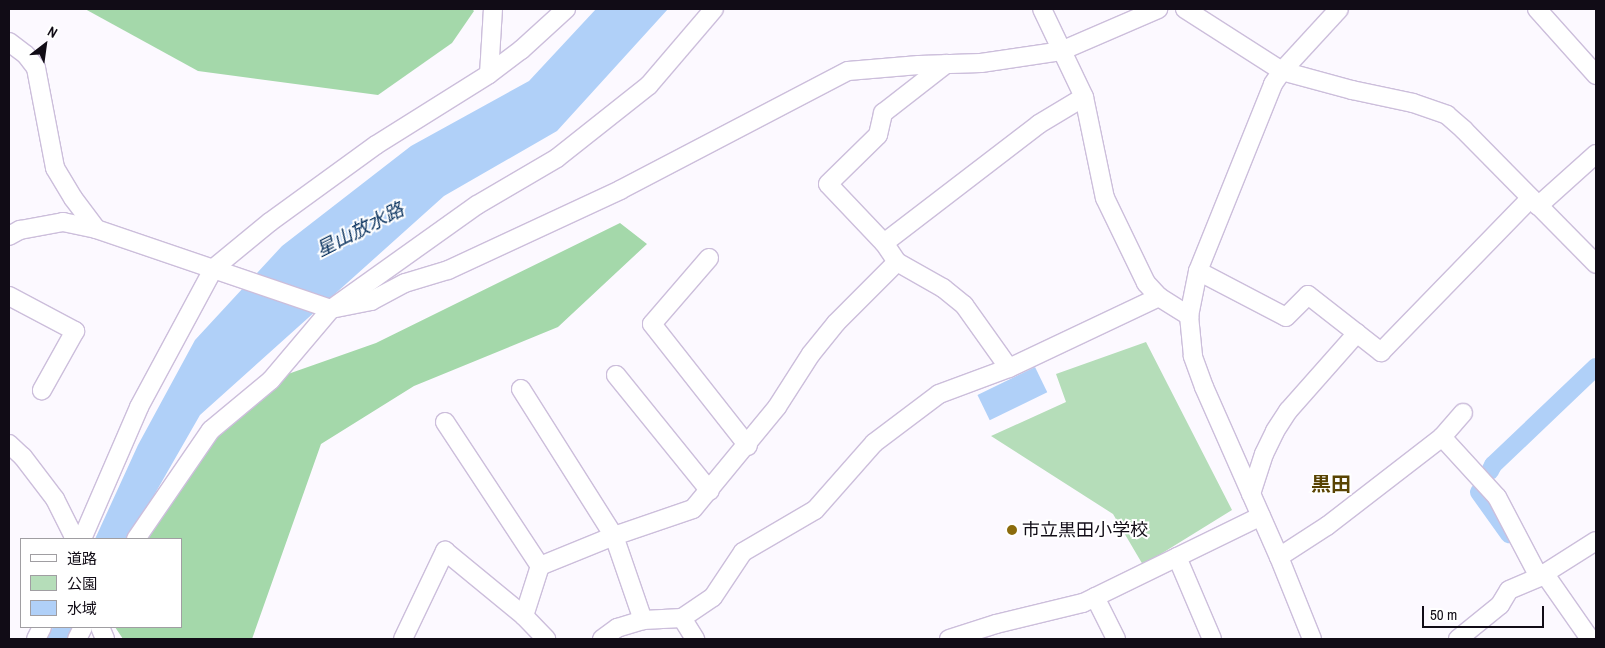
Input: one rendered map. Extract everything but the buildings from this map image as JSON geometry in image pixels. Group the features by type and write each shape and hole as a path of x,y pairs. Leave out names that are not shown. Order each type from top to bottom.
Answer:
{"street":[{"path":"489,74 493,9"},
{"path":"82,538 139,407 214,268 270,222 369,151 489,74 522,50 566,9"},
{"path":"137,538 211,430 271,380 332,309 478,205 557,158 649,85 714,9"},
{"path":"1042,9 1084,97 1105,198 1146,283 1159,297 1189,316"},
{"path":"9,236 20,230 63,222 96,229 332,309 372,300 405,283 448,270 620,190 848,71 946,64 981,64 1061,51 1158,9"},
{"path":"1185,9 1282,71 1413,104 1447,115 1596,264"},
{"path":"1306,636 1279,557 1196,364 1189,316 1198,271 1273,84 1282,71 1339,9"},
{"path":"1537,9 1596,75"},
{"path":"9,42 26,55 36,68 55,168 73,198 96,229"},
{"path":"946,64 883,113 878,135 828,184 884,243 897,262 944,288 964,305 1010,368"},
{"path":"884,243 1038,124 1084,97"},
{"path":"1198,271 1286,317 1308,296 1381,352 1534,202 1596,154"},
{"path":"709,258 652,324 748,446"},
{"path":"540,566 614,536 693,509 748,446 830,331 897,262"},
{"path":"9,296 75,331 42,390"},
{"path":"602,639 617,628 644,620 682,618 713,597 743,552 815,510 874,443 939,394 1010,368 1159,297"},
{"path":"1251,494 1264,454 1275,431 1288,411 1357,333"},
{"path":"616,375 710,491"},
{"path":"521,389 614,536 644,620"},
{"path":"1279,557 1327,526 1442,437 1463,413"},
{"path":"445,422 540,566"},
{"path":"1442,437 1497,497 1541,575 1590,639"},
{"path":"9,444 23,458 55,498 73,535 80,538"},
{"path":"949,639 996,624 1083,603 1260,516"},
{"path":"1458,639 1500,605 1509,590 1541,575 1596,541"},
{"path":"403,639 445,551 524,616 539,636"},
{"path":"1177,557 1212,639"},
{"path":"524,616 540,566"},
{"path":"1095,597 1116,639"},
{"path":"682,618 695,639"},
{"path":"76,639 82,628"}],"green space":[{"path":"85,9 472,9 474,11 452,43 378,95 198,71"},
{"path":"620,223 647,244 558,327 414,386 321,444 252,639 123,639 116,628 182,628 182,538 130,538 175,465 271,380 376,343"},
{"path":"1146,342 1232,510 1143,565 1113,514 991,436 1066,402 1056,374"}],"water":[{"name":"星山放水路","path":"596,9 668,9 557,131 444,196 200,415 130,538 95,538 138,445 195,340 282,246 411,146 529,81"},
{"path":"1035,367 1047,392 990,420 977,395"},
{"path":"52,628 80,628 74,639 46,639"}],"waterway":[{"path":"1490,471 1493,465 1596,367"},
{"path":"1479,492 1509,534"}],"place":[{"name":"市立黒田小学校","path":"1012,530"}],"district":[{"name":"黒田","path":"1331,483"}]}
